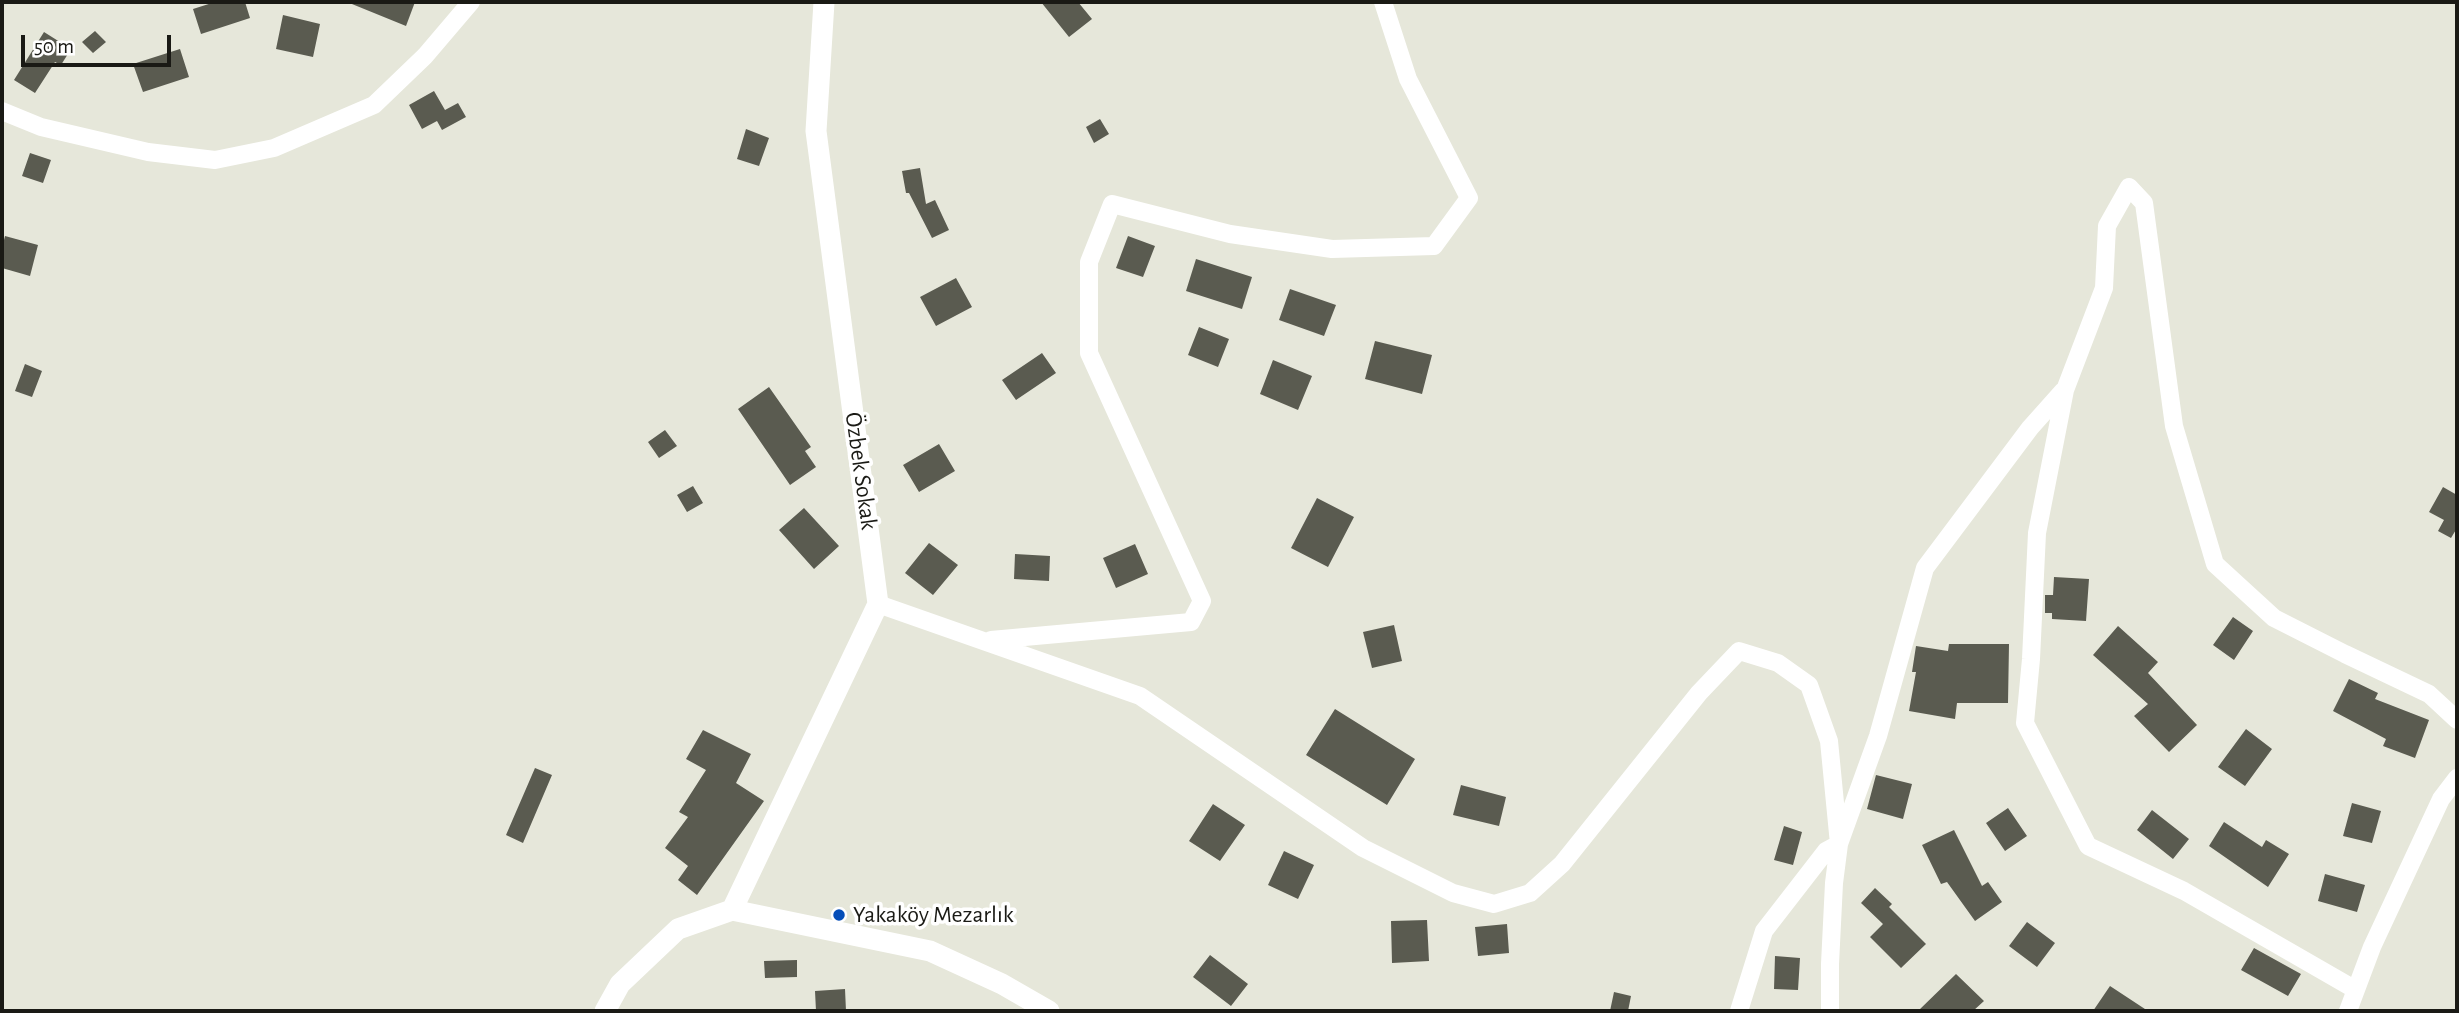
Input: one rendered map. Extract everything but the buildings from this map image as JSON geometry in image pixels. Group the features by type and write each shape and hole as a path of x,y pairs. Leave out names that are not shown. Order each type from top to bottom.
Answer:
{"street":[{"path":"2,111 41,127 148,152 215,160 274,148 374,105 425,56 471,2"},
{"name":"Özbek Sokak","path":"824,2 816,131 878,604"},
{"path":"984,641 1191,622 1202,601 1089,353 1089,262 1112,204 1230,234 1332,249 1434,246 1469,198 1408,79 1383,2"},
{"path":"2356,990 2184,891 2088,846 2025,723 2037,533 2065,390 2104,288 2107,226 2129,187 2144,202 2174,426 2215,564 2274,618 2430,694 2457,720"},
{"path":"1830,1011 1834,883 1839,844 1878,736 1925,568 2030,428 2065,390"},
{"path":"732,910 878,604 1140,696 1363,848 1453,893 1494,904 1530,893 1562,864 1699,693 1739,651 1778,663 1809,685 1829,741 1839,844"},
{"path":"2348,1011 2372,947 2441,799 2457,778"},
{"path":"1739,1011 1764,931 1826,851 1839,844"},
{"path":"605,1011 620,984 678,929 732,910 930,951 1002,984 1049,1011"}],"place":[{"name":"Yakaköy Mezarlık","path":"839,915"}]}
